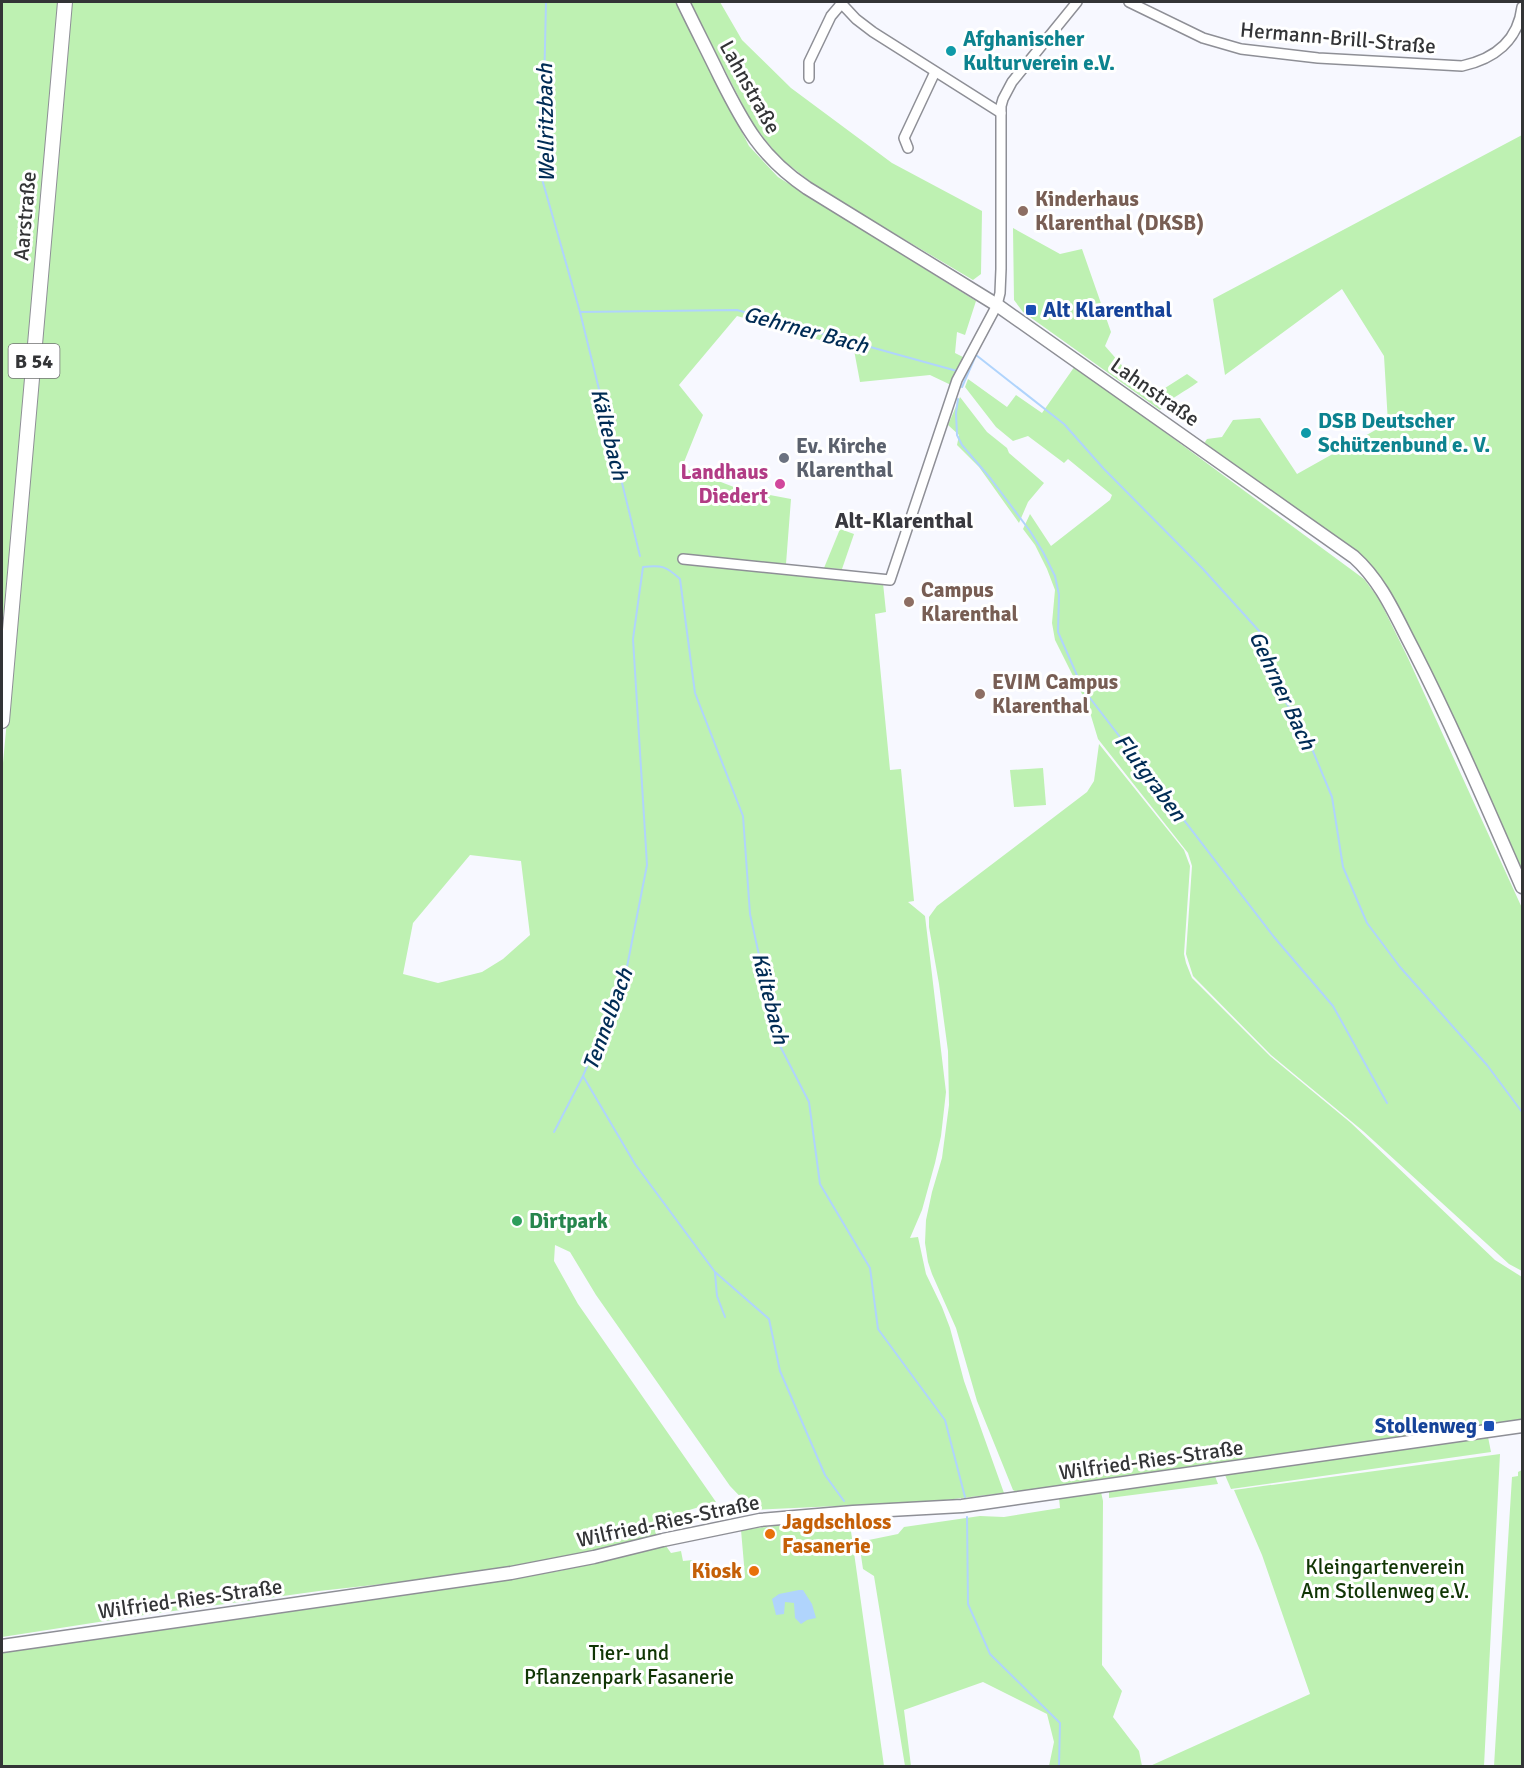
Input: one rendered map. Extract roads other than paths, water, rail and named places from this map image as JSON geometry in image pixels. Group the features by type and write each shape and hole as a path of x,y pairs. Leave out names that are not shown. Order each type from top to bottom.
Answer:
{"main road":[{"name":"Aarstraße","path":"2,721 65,2"}],"street":[{"name":"Lahnstraße","path":"683,2 740,117 757,143 776,164 807,188 997,305 1344,550 1370,572 1384,593 1431,685 1522,886"},
{"path":"809,78 809,62 831,16 841,2 864,26 1001,113"},
{"path":"683,559 890,580 957,380 997,305 1000,293 1001,113 1004,99 1012,82 1077,2"},
{"name":"Hermann-Brill-Straße","path":"1129,2 1203,38 1241,49 1318,58 1462,66 1476,63 1501,49 1518,25 1522,7"},
{"path":"908,148 904,138 935,72"},
{"name":"Wilfried-Ries-Straße","path":"2,1646 511,1573 760,1520 973,1505 1522,1426"}],"water":[{"path":"803,1590 812,1604 816,1618 801,1624 795,1618 794,1603 785,1602 784,1614 776,1615 772,1599 779,1594"}],"waterway":[{"name":"Wellritzbach","path":"546,2 542,179 580,312 640,556"},
{"name":"Gehrner Bach","path":"580,312 737,310 957,371"},
{"name":"Gehrner Bach","path":"962,387 976,355 1064,424 1260,632 1282,697 1303,727 1332,797 1343,867 1367,923 1400,967 1487,1065 1522,1112"},
{"name":"Flutgraben","path":"958,399 957,435 962,445 1030,531 1055,576 1059,595 1058,632 1083,689 1274,937 1333,1006 1387,1103"},
{"name":"Tennelbach","path":"844,1501 825,1475 780,1371 769,1319 715,1272 635,1164 583,1076 625,977 647,865 633,639 643,567 663,567 680,579 695,693 743,816 750,914 778,1042 809,1102 820,1184 870,1268 878,1329 945,1420 965,1497"},
{"path":"554,1132 583,1076"},
{"path":"715,1273 717,1296 725,1317"},
{"name":"Kältebach","path":"967,1517 968,1604 990,1654 1060,1723 1059,1766"}],"place":[{"name":"Afghanischer Kulturverein e.V.","path":"951,51"},
{"name":"Kinderhaus Klarenthal (DKSB)","path":"1023,211"},
{"name":"Alt Klarenthal","path":"1031,310"},
{"name":"DSB Deutscher Schützenbund e. V.","path":"1306,433"},
{"name":"Ev. Kirche Klarenthal","path":"784,458"},
{"name":"Landhaus Diedert","path":"780,484"},
{"name":"Campus Klarenthal","path":"909,602"},
{"name":"EVIM Campus Klarenthal","path":"980,694"},
{"name":"Dirtpark","path":"517,1221"},
{"name":"Stollenweg","path":"1489,1426"},
{"name":"Jagdschloss Fasanerie","path":"770,1534"},
{"name":"Kiosk","path":"754,1571"}],"district":[{"name":"Alt-Klarenthal","path":"904,520"}],"park label":[{"name":"Kleingartenverein Am Stollenweg e.V.","path":"1385,1579"},
{"name":"Tier- und Pflanzenpark Fasanerie","path":"629,1665"}]}
